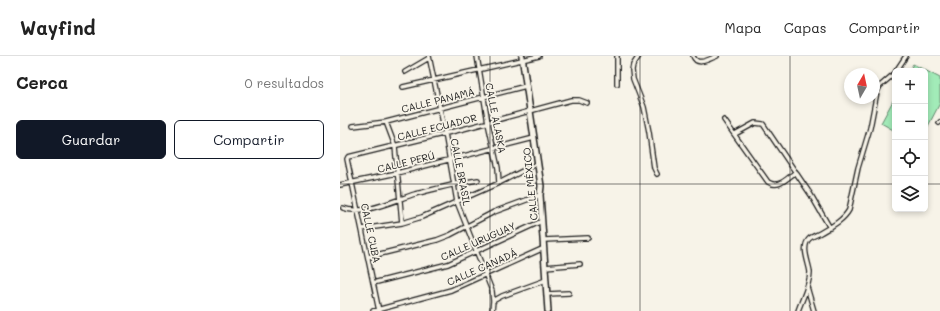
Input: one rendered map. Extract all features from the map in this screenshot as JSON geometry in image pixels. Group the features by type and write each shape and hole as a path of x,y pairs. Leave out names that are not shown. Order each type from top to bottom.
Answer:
{"street":[{"name":"CALLE ALASKA","path":"477,56 488,123 498,168 499,182"},
{"path":"403,87 479,70 522,58 539,56"},
{"path":"617,56 617,84"},
{"path":"639,56 633,64 633,79 644,107 654,168 657,174"},
{"path":"693,56 694,59 700,62 717,56"},
{"path":"898,68 906,56"},
{"path":"405,72 429,57"},
{"name":"CALLE BRASIL","path":"429,57 440,107 457,202 492,291 492,311"},
{"name":"CALLE MÉXICO","path":"522,58 541,186 540,195 548,311"},
{"path":"798,311 810,273 806,253 806,244 809,239 830,228 846,215 849,210 858,168 870,128 877,92 880,86 892,76"},
{"name":"CALLE PANAMÁ","path":"353,126 386,122 526,86"},
{"name":"CALLE ECUADOR","path":"347,159 348,157 488,123 576,99 587,103"},
{"path":"724,120 768,182 771,184 780,184 796,172"},
{"path":"386,122 395,146 402,223"},
{"path":"735,134 755,123 763,124 796,172 830,228"},
{"name":"CALLE PERÚ","path":"340,185 397,173 534,138"},
{"name":"CALLE CUBA","path":"347,159 379,310"},
{"path":"362,229 402,223 422,217 538,163"},
{"path":"343,208 358,210 376,207 400,198 454,184 478,180"},
{"path":"368,257 438,240 494,212 540,195"},
{"name":"CALLE URUGUAY","path":"373,283 448,264 542,222"},
{"path":"544,240 588,238"},
{"name":"CALLE CANADÁ","path":"373,311 451,290 485,276 544,248"},
{"path":"545,267 580,264"},
{"path":"493,300 546,280"},
{"path":"807,286 814,311"},
{"path":"547,294 569,293"}],"green space":[{"path":"913,64 921,68 911,68"},
{"path":"928,72 940,78 940,103 928,126"},
{"path":"892,103 892,129 881,123"}]}
